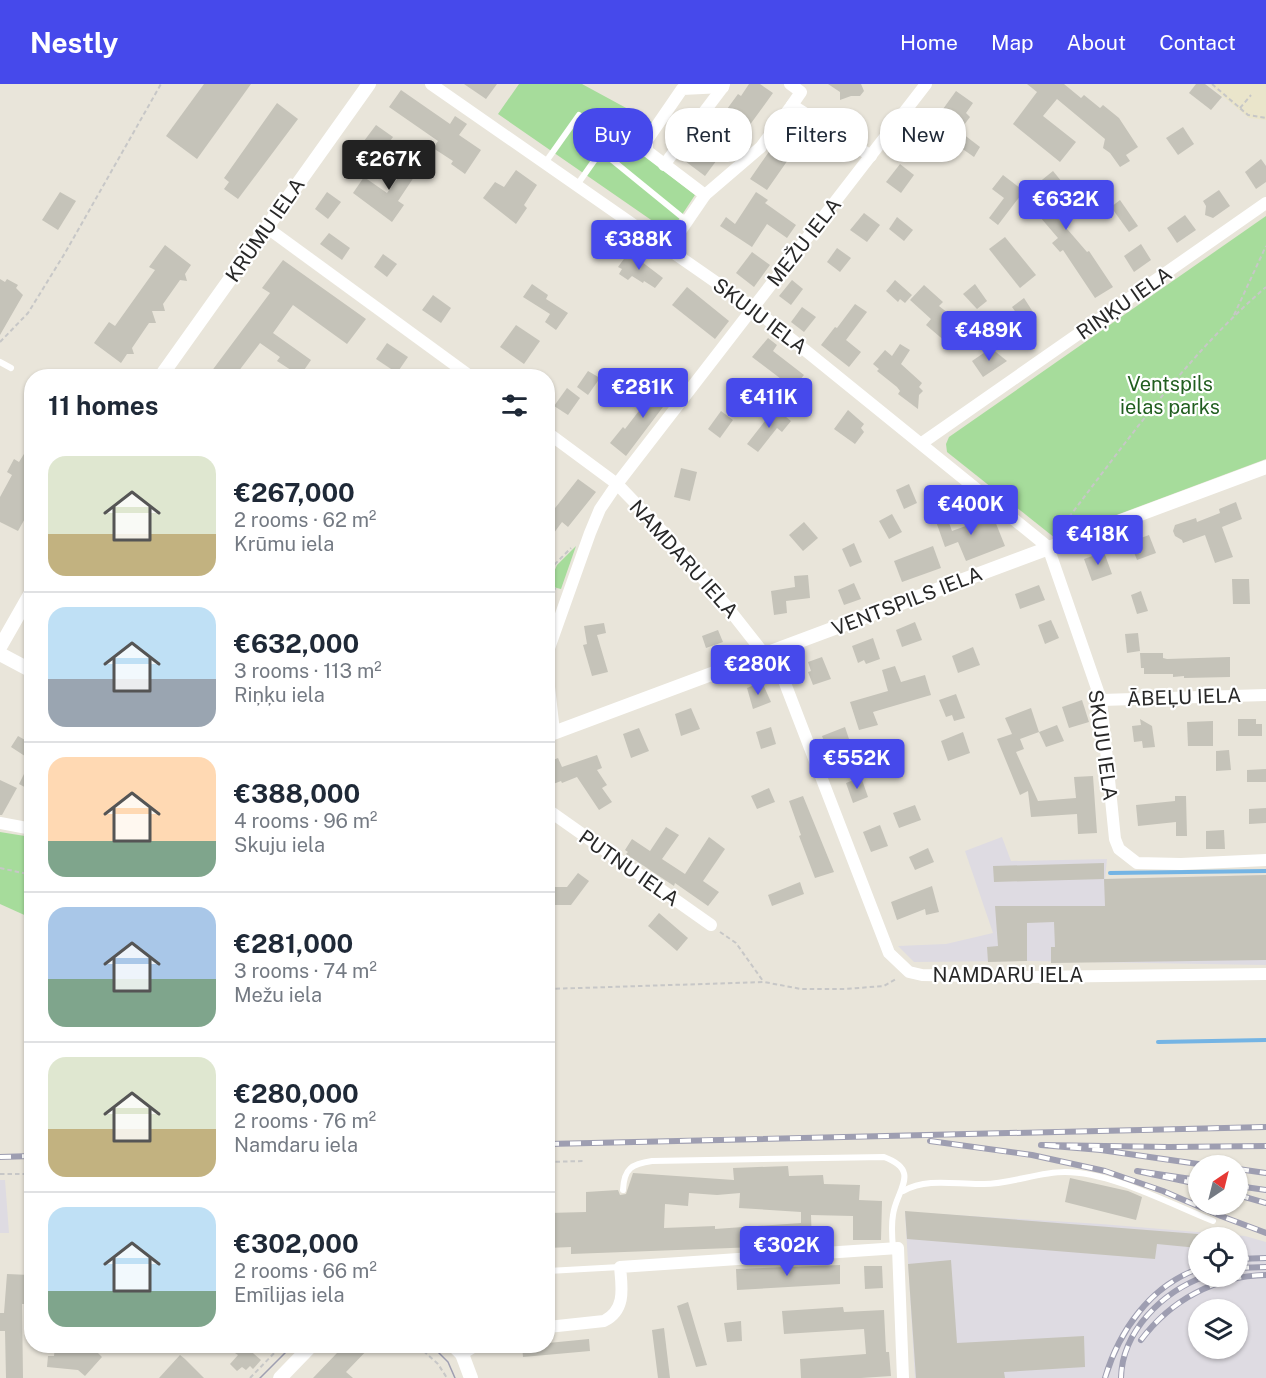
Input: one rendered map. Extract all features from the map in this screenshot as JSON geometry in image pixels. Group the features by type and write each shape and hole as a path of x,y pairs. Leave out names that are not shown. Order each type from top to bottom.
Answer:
{"street":[{"name":"KRŪMU IELA","path":"166,369 369,84"},
{"name":"SKUJU IELA","path":"431,84 753,308 1048,547 1101,700 1115,839 1119,849 1137,863 1180,864 1266,860"},
{"path":"668,249 705,195 761,147 804,88 790,84"},
{"name":"MEŽU IELA","path":"555,614 600,509 616,484 926,84"},
{"path":"664,165 723,85"},
{"path":"705,195 647,151 647,140 682,89 723,85"},
{"path":"792,105 871,156"},
{"name":"RIŅĶU IELA","path":"922,443 1266,203"},
{"path":"266,227 460,369"},
{"name":"NAMDARU IELA","path":"555,438 616,484 674,545 783,678 889,953 909,972 922,975 1028,977 1266,974"},
{"name":"VENTSPILS IELA","path":"555,732 1266,467"},
{"path":"0,647 24,605"},
{"path":"0,654 24,667"},
{"name":"ĀBEĻU IELA","path":"1101,700 1266,694"},
{"name":"PUTNU IELA","path":"555,815 711,925"},
{"path":"0,822 24,827"},
{"path":"555,1326 604,1321 613,1317 619,1309 622,1295 620,1267 896,1248 903,1378"},
{"path":"280,1378 304,1353"},
{"path":"459,1353 471,1378"}],"lane":[{"path":"545,163 573,123"},
{"path":"576,185 601,151 682,217 688,219"},
{"path":"0,362 11,368"},
{"path":"623,1190 624,1176 628,1171 637,1164 652,1161 884,1157 897,1162 903,1170 903,1191"},
{"path":"896,1248 893,1214 896,1201 903,1191 912,1186 930,1182 983,1185 1066,1172 1139,1189 1213,1221"},
{"path":"555,1271 620,1267"}],"path":[{"path":"0,342 28,313 65,253 161,84"},
{"path":"1212,84 1248,115 1266,118"},
{"path":"1240,108 1251,95"},
{"path":"1232,317 1266,246"},
{"path":"1048,547 1140,426 1202,351 1232,317 1266,287"},
{"path":"555,589 561,592"},
{"path":"0,868 24,872"},
{"path":"711,925 736,943 764,982"},
{"path":"555,989 764,982 801,989 845,989 884,986 909,972"},
{"path":"555,1162 583,1161"},
{"path":"0,1174 24,1174"},
{"path":"250,1378 274,1353"},
{"path":"430,1353 447,1378"}],"shaded area":[{"path":"1208,84 1266,84 1266,120 1249,118"},
{"path":"1002,837 1011,861 1107,859 1105,879 1266,875 1266,965 1027,961 914,962 898,946 946,944 993,933 965,851"},
{"path":"0,1180 5,1180 9,1233 0,1233"},
{"path":"905,1212 1188,1231 1188,1287 1248,1287 1248,1237 1266,1242 1266,1378 915,1378"}],"green space":[{"path":"519,84 582,84 626,108 573,108 573,162 652,162 695,195 670,233 498,114"},
{"name":"Ventspils ielas parks","path":"1266,216 1266,459 1055,538 947,452 946,444 949,437"},
{"path":"576,546 561,589 555,588 557,565"},
{"path":"0,832 24,836 24,915 0,904"}],"building":[{"path":"204,84 251,84 197,159 166,136"},
{"path":"464,84 497,84 486,99"},
{"path":"749,84 760,84 773,93 752,122 752,108 728,108 738,94 741,96"},
{"path":"828,84 861,84 864,91 860,96 840,100 840,92"},
{"path":"1027,84 1064,84 1081,98 1084,95 1100,108 1103,105 1119,118 1138,147 1126,155 1130,161 1120,167 1110,153 1103,148 1105,139 1057,99 1043,116 1076,142 1060,162 1013,124 1037,92"},
{"path":"1196,84 1205,84 1222,97 1211,110 1189,93"},
{"path":"401,90 450,124 455,116 467,124 459,135 481,150 465,174 451,164 453,161 433,148 438,141 389,107"},
{"path":"956,91 973,103 966,113 966,108 944,108"},
{"path":"277,103 298,119 238,199 224,189 229,182 224,178"},
{"path":"376,125 393,137 369,170 352,157"},
{"path":"1183,127 1194,144 1178,155 1166,138"},
{"path":"966,136 980,147 974,157 966,151"},
{"path":"416,153 426,159 398,201 404,205 392,222 353,193 364,177 387,193"},
{"path":"764,159 764,162 787,162 767,190 750,179"},
{"path":"1261,159 1266,166 1266,182 1256,189 1245,172"},
{"path":"686,162 715,162 705,176"},
{"path":"900,164 914,175 901,193 886,182"},
{"path":"516,170 537,185 524,205 527,208 516,224 483,198 495,182 504,187"},
{"path":"1053,171 1075,198 1055,215 1087,252 1089,251 1113,287 1095,298 1063,250 1060,252 1052,243 1058,238 1022,196"},
{"path":"1003,175 1024,191 998,225 989,218 1004,198 992,189"},
{"path":"1090,182 1103,199 1087,211 1074,194"},
{"path":"1219,190 1230,206 1213,218 1205,215 1206,206 1203,201"},
{"path":"60,192 76,201 58,230 42,220"},
{"path":"327,192 341,202 328,219 315,209"},
{"path":"756,192 768,200 765,203 796,225 787,238 767,224 752,247 720,226 726,217 735,224"},
{"path":"1120,200 1138,226 1129,232 1111,207"},
{"path":"864,213 880,225 867,242 850,230"},
{"path":"1185,215 1196,230 1177,243 1167,228"},
{"path":"897,217 913,230 904,241 889,229"},
{"path":"329,233 350,248 342,260 320,244"},
{"path":"1005,237 1036,275 1020,288 989,249"},
{"path":"1141,244 1151,260 1134,272 1124,256"},
{"path":"165,245 191,265 185,274 187,281 180,280 163,304 165,311 152,311 156,323 149,323 132,348 134,354 127,354 121,363 94,343 109,322 115,326 155,270 149,267"},
{"path":"837,248 851,258 840,272 827,262"},
{"path":"629,252 663,278 655,288 632,276 628,280 619,274 622,269 618,267"},
{"path":"752,252 770,265 754,287 736,273"},
{"path":"383,254 397,264 387,277 374,267"},
{"path":"283,260 366,319 347,344 293,305 273,333 311,360 305,369 289,369 277,361 280,357 260,343 240,369 213,369 270,293 262,288"},
{"path":"0,279 5,282 7,279 18,285 16,288 23,295 0,335"},
{"path":"792,280 803,289 791,305 779,296"},
{"path":"895,280 912,295 905,303 900,299 898,302 886,291"},
{"path":"532,284 548,295 546,299 568,313 556,330 545,322 550,314 523,297"},
{"path":"975,284 987,301 977,309 963,294"},
{"path":"924,285 943,302 939,306 967,328 959,338 952,336 946,342 926,325 931,319 910,300"},
{"path":"687,287 729,321 715,339 672,305"},
{"path":"433,295 451,308 441,323 422,310"},
{"path":"1024,298 1033,312 1016,324 1017,314 1012,307"},
{"path":"855,304 867,312 846,340 861,352 849,367 821,345"},
{"path":"802,307 816,317 804,332 791,322"},
{"path":"516,325 540,341 524,364 500,347"},
{"path":"768,338 777,345 773,351 804,375 793,388 752,357"},
{"path":"387,343 408,357 400,369 391,369 376,359"},
{"path":"900,344 910,350 901,364 922,383 919,387 923,391 919,395 918,409 898,394 900,391 897,387 877,371 879,369 873,364 885,350 892,356"},
{"path":"991,348 1007,361 983,377 972,361"},
{"path":"588,371 600,378 588,395 577,387"},
{"path":"662,381 675,391 626,456 610,443 623,427 625,429"},
{"path":"567,388 580,398 568,415 555,405"},
{"path":"775,408 791,421 782,432 777,428 758,452 747,444"},
{"path":"848,410 864,424 861,428 864,432 855,444 834,429"},
{"path":"721,411 733,420 720,438 708,429"},
{"path":"24,454 24,520 18,531 0,522 0,497 12,475 7,472 14,459 19,462"},
{"path":"681,468 697,472 690,501 674,497"},
{"path":"578,479 596,492 568,527 562,522 555,532 555,508"},
{"path":"909,484 917,503 904,509 896,490"},
{"path":"1236,502 1242,519 1222,527 1233,557 1215,563 1205,535 1183,543 1175,536 1173,531 1175,525 1196,518 1197,522 1220,513 1219,509"},
{"path":"944,509 952,531 993,516 1005,546 966,561 958,542 945,547 933,513"},
{"path":"892,514 902,532 889,539 879,521"},
{"path":"804,522 818,538 803,551 789,535"},
{"path":"1149,535 1156,553 1137,560 1130,542"},
{"path":"854,543 862,562 850,567 842,549"},
{"path":"933,546 941,568 902,582 894,561"},
{"path":"1104,552 1112,574 1092,581 1084,559"},
{"path":"808,575 810,598 786,601 787,613 774,615 771,591 795,587 794,576"},
{"path":"1232,579 1249,579 1250,604 1233,604"},
{"path":"854,583 861,599 844,605 838,590"},
{"path":"1039,585 1045,600 1020,609 1015,594"},
{"path":"1141,591 1148,611 1137,614 1131,595"},
{"path":"1051,620 1059,638 1045,644 1038,625"},
{"path":"915,622 922,640 902,647 896,630"},
{"path":"604,623 606,633 597,635 608,672 592,676 583,645 587,644 584,626"},
{"path":"718,630 723,642 706,648 702,636"},
{"path":"1138,633 1140,651 1127,653 1125,634"},
{"path":"873,638 880,659 866,664 864,660 858,663 852,646"},
{"path":"973,647 980,665 958,673 952,656"},
{"path":"1140,653 1163,653 1163,658 1167,659 1230,657 1230,677 1184,678 1184,676 1173,677 1173,674 1144,674 1144,668 1141,668"},
{"path":"822,657 831,679 813,685 808,672 811,671 808,662"},
{"path":"895,666 901,682 925,675 931,695 873,712 878,725 859,730 850,702 888,691 882,670"},
{"path":"762,682 771,702 753,709 747,688"},
{"path":"956,694 965,718 954,721 952,715 946,717 939,700"},
{"path":"1082,700 1089,722 1069,728 1062,707"},
{"path":"691,708 700,729 681,736 675,714"},
{"path":"1031,708 1039,732 1020,739 1024,749 1016,752 1038,801 1076,798 1074,777 1093,776 1097,833 1078,834 1077,814 1031,817 1028,791 1020,795 997,739 1012,734 1005,718"},
{"path":"1140,719 1152,726 1155,747 1143,748 1142,741 1134,742 1132,726 1141,725"},
{"path":"1238,719 1256,719 1256,724 1262,724 1262,736 1238,736"},
{"path":"1213,721 1213,746 1188,746 1187,722"},
{"path":"1057,725 1064,741 1046,747 1039,732"},
{"path":"771,727 776,744 761,749 756,732"},
{"path":"845,727 849,739 842,741 844,746 828,752 822,736"},
{"path":"639,728 649,751 631,758 623,734"},
{"path":"963,732 970,753 948,761 941,741"},
{"path":"18,736 24,739 24,755 11,747"},
{"path":"1229,750 1231,770 1216,771 1216,751"},
{"path":"597,755 602,768 597,770 607,785 602,788 612,802 599,810 577,777 555,783 555,759 558,758 562,767"},
{"path":"1266,769 1266,782 1247,782 1247,770"},
{"path":"24,774 24,787 19,784"},
{"path":"861,777 868,797 853,803 846,783"},
{"path":"0,780 17,788 2,815 0,815"},
{"path":"769,788 775,802 757,809 751,796"},
{"path":"803,796 834,872 815,878 789,801"},
{"path":"1175,796 1186,796 1187,836 1176,836 1176,822 1138,826 1136,805 1175,801"},
{"path":"915,805 921,820 899,828 893,813"},
{"path":"1266,808 1266,823 1249,824 1249,809"},
{"path":"880,825 888,846 871,852 863,832"},
{"path":"666,827 679,835 662,859 685,874 709,837 725,849 703,881 719,892 708,906 626,854 628,852 625,850 632,839 650,851"},
{"path":"1224,830 1225,849 1206,849 1206,831"},
{"path":"928,848 934,862 915,870 909,857"},
{"path":"1104,863 1104,879 994,882 993,866"},
{"path":"578,873 589,881 571,905 555,905 555,887 567,887"},
{"path":"1266,875 1266,960 1051,963 1051,947 1055,947 1054,922 1027,923 1027,961 988,962 987,947 998,946 995,906 1105,906 1104,879"},
{"path":"800,882 804,894 772,906 768,895"},
{"path":"932,886 939,912 926,915 925,909 897,920 891,902"},
{"path":"659,913 688,938 677,951 648,926"},
{"path":"788,1166 789,1176 823,1175 824,1184 860,1185 859,1200 882,1201 881,1240 853,1240 853,1216 811,1215 812,1245 571,1254 571,1247 555,1248 555,1213 586,1212 586,1192 618,1190 620,1195 626,1194 633,1173 734,1180 733,1168","holes":["689,1193 717,1195 740,1193 739,1208 801,1212 801,1223 715,1229 715,1226 664,1228 665,1204 688,1206"]},
{"path":"1070,1178 1128,1191 1142,1197 1136,1220 1065,1202"},
{"path":"905,1211 1188,1233 1188,1247 1157,1244 1155,1259 907,1239"},
{"path":"951,1260 957,1343 1084,1336 1085,1367 1004,1372 1005,1378 916,1378 908,1264"},
{"path":"840,1265 840,1284 737,1290 736,1269"},
{"path":"864,1266 882,1266 883,1288 865,1289"},
{"path":"7,1274 24,1275 23,1378 6,1378 5,1331 0,1331 0,1313 4,1313"},
{"path":"688,1302 707,1365 696,1367 677,1306"},
{"path":"843,1307 844,1312 884,1310 886,1352 889,1352 891,1376 801,1378 800,1359 866,1354 864,1329 784,1334 782,1311"},
{"path":"741,1321 742,1341 727,1342 724,1323"},
{"path":"664,1328 670,1378 658,1378 652,1330"},
{"path":"589,1339 590,1351 523,1357 523,1353 555,1353 555,1342"},
{"path":"54,1353 98,1353 102,1357 85,1376 78,1370 47,1367 48,1356 54,1356"},
{"path":"235,1353 253,1353 261,1360 253,1369 250,1366 246,1370 242,1367 237,1371 230,1364 238,1355"},
{"path":"337,1353 364,1353 346,1372 353,1378 313,1378"},
{"path":"180,1355 185,1359 204,1378 159,1378"}],"waterway":[{"path":"1110,873 1266,871"},
{"path":"1158,1042 1266,1040"}],"tram line":[{"path":"260,1378 285,1353"},
{"path":"439,1353 448,1362 455,1378"}],"railway":[{"path":"555,1144 1266,1127"},
{"path":"930,1141 1032,1155 1105,1171 1163,1191 1266,1233"},
{"path":"1188,1163 1101,1150 1041,1145 1266,1146"},
{"path":"0,1157 24,1156"},
{"path":"1248,1170 1266,1173"},
{"path":"1188,1179 1137,1171 1188,1182"},
{"path":"1248,1187 1266,1190"},
{"path":"1248,1198 1266,1203"},
{"path":"1248,1259 1266,1258"},
{"path":"1248,1268 1266,1267"},
{"path":"1105,1378 1119,1344 1139,1312 1165,1287 1188,1274"},
{"path":"1141,1340 1166,1313 1196,1293 1229,1280 1266,1275"},
{"path":"1121,1378 1123,1361 1137,1329 1160,1302 1188,1284"}]}
